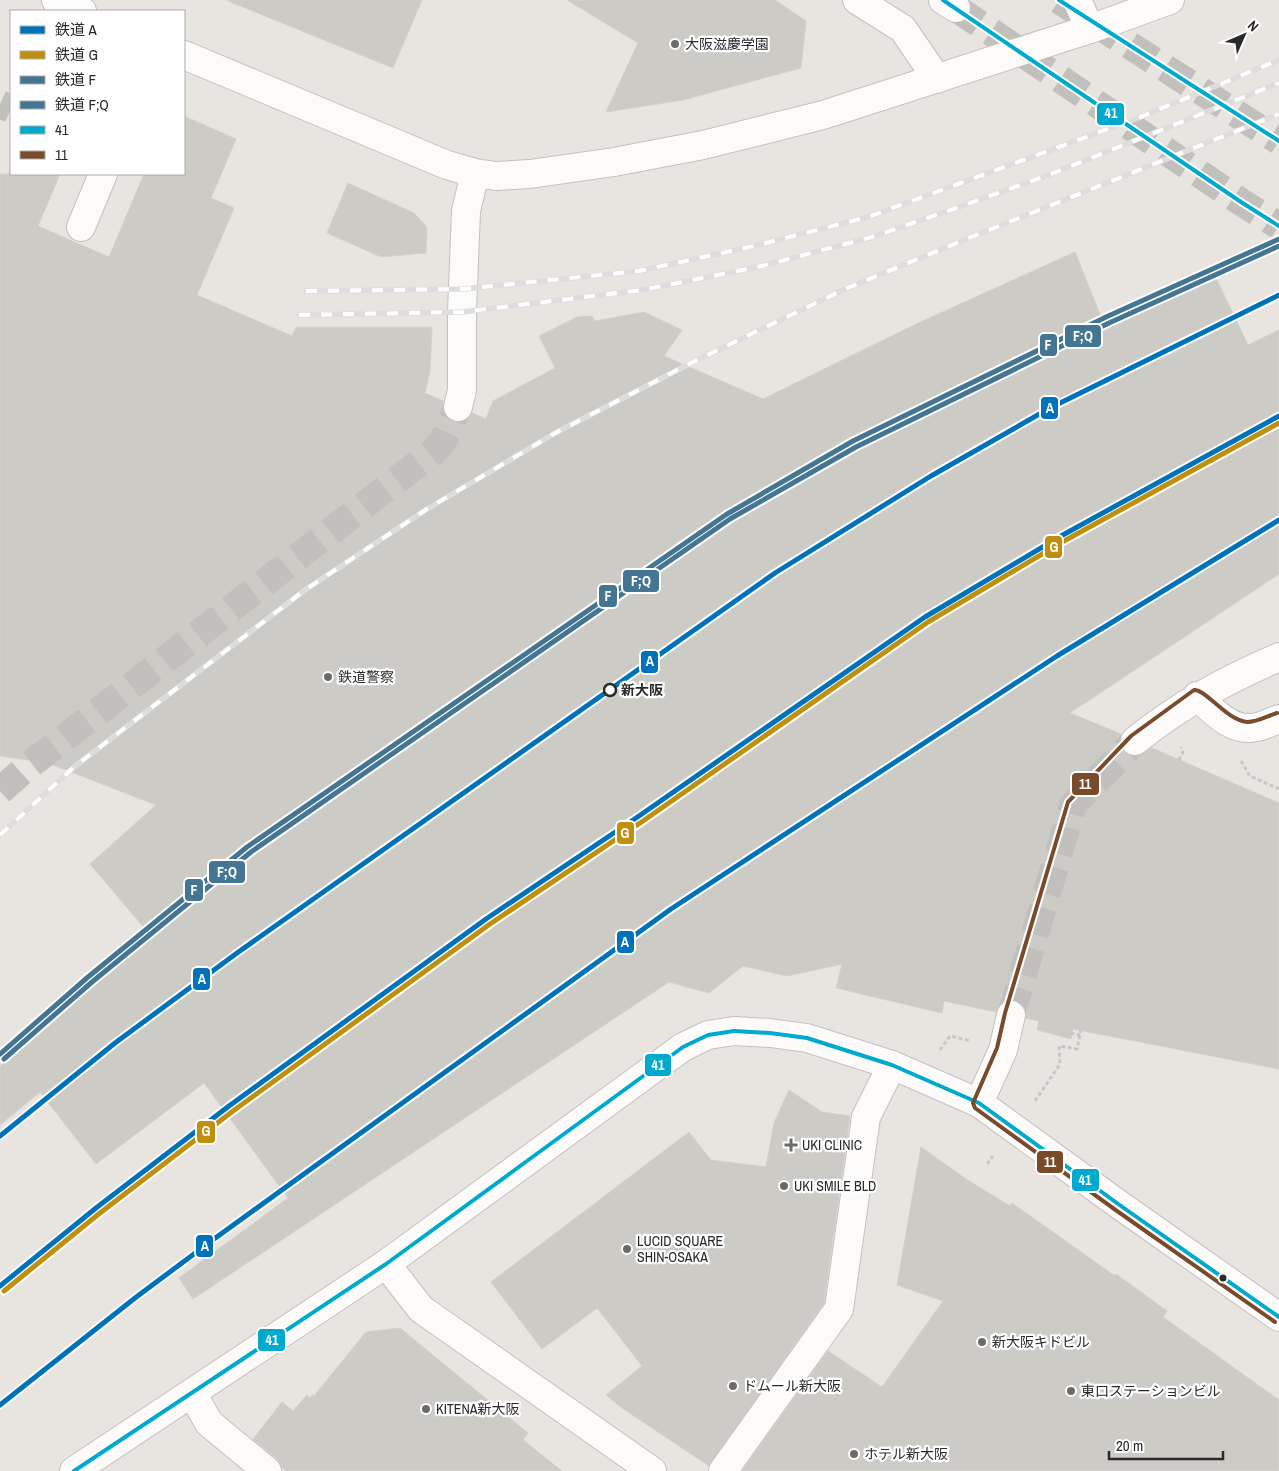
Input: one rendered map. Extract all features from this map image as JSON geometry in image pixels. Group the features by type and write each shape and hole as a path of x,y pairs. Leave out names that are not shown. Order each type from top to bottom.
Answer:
{"street":[{"path":"857,0 903,29 937,79"},
{"path":"1077,0 1090,29"},
{"path":"185,55 439,162 475,173 496,176 530,174 614,162 703,145 822,115 1090,29 1170,0"},
{"path":"458,407 462,390 462,312 466,211 475,173"},
{"path":"81,227 103,175"},
{"path":"1135,741 1197,696 1279,656"},
{"path":"1197,696 1222,719 1237,726 1256,728 1279,719"},
{"path":"979,1103 1003,1050 1011,1015"},
{"path":"74,1471 386,1264 682,1047 708,1035 734,1031 807,1038 892,1066 979,1103 1279,1317"},
{"path":"723,1471 839,1309 866,1117 892,1066"},
{"path":"386,1264 421,1309 652,1471"},
{"path":"192,1394 209,1422 268,1471"}],"path":[{"path":"1179,760 1183,752 1180,744"},
{"path":"1240,759 1250,776 1279,789"},
{"path":"1035,1102 1060,1064 1059,1046 1077,1049 1081,1030"},
{"path":"1064,1032 1080,1035"},
{"path":"938,1054 950,1036 976,1043"},
{"path":"987,1164 993,1156"}],"building":[{"path":"228,0 422,0 393,68"},
{"name":"大阪滋慶学園","path":"567,0 775,0 806,21 801,68 683,100 606,112 638,43"},
{"path":"185,116 236,139 211,198 234,208 197,295 292,336 296,327 432,327 430,371 425,393 443,401 443,412 448,419 455,422 463,422 472,413 486,419 493,401 555,368 539,336 577,317 592,316 595,321 644,312 682,330 664,356 763,399 916,324 1075,252 1105,327 1215,276 1248,345 1279,330 1279,574 1070,713 1121,734 1120,744 1123,751 1129,755 1138,756 1152,748 1279,803 1279,1069 1073,1029 1071,1039 1037,1030 1039,1021 1026,1018 1026,1011 1022,1004 1014,1000 1006,1000 1000,1004 996,1012 944,1001 942,1013 836,988 842,964 787,976 743,966 709,993 669,982 193,1299 179,1278 288,1198 204,1083 96,1164 40,1092 0,1125 0,1066 152,937 90,864 156,805 48,763 0,756 0,174 60,175 38,226 109,257 144,175 185,175"},
{"path":"348,183 414,213 427,227 426,253 381,257 327,233"},
{"path":"789,1090 822,1112 850,1116 824,1303 709,1466 622,1408 606,1395 642,1366 597,1308 542,1349 491,1282 689,1132 711,1160 766,1167 774,1123"},
{"path":"921,1147 966,1179 1010,1206 1012,1203 1115,1276 1116,1274 1167,1311 1163,1317 1279,1400 1279,1471 742,1471 828,1351 882,1387 943,1301 897,1285"},
{"name":"KITENA新大阪","path":"400,1328 528,1433 523,1440 562,1471 286,1471 277,1459 253,1439 282,1402 293,1411 307,1395 310,1398 312,1395 314,1396 366,1332"}],"tunnel":[{"path":"1059,0 1279,141"},
{"path":"956,8 1279,226"},
{"path":"0,104 10,109"},
{"path":"0,791 27,767 433,452 443,441 458,407"},
{"path":"1011,1015 1073,805 1135,741"}],"railway":[{"path":"306,291 463,289 639,271 754,246 868,217 1138,118 1279,60"},
{"path":"299,315 462,312 642,290 758,267 872,237 962,206 1051,174 1279,83"},
{"path":"0,835 74,767 305,590 427,509 557,432 693,362 845,289 1279,114"}],"rail line":[{"name":"F","path":"0,1054 88,977 247,847 727,514 853,441 1106,317 1279,239"},
{"name":"F;Q","path":"4,1059 92,982 251,852 730,519 856,447 1109,323 1279,246"},
{"name":"A","path":"0,1136 115,1043 237,953 775,573 931,476 1050,408 1279,295"},
{"name":"A","path":"0,1286 96,1208 229,1106 486,919 639,816 925,617 1061,536 1279,416"},
{"name":"G","path":"4,1291 100,1213 233,1111 490,924 643,821 928,622 1064,541 1279,423"},
{"name":"A","path":"0,1405 135,1298 214,1239 671,909 1057,656 1279,520"}],"transit line":[{"name":"41","path":"943,0 1279,226"},
{"name":"41","path":"1059,0 1279,141"},
{"name":"11","path":"1275,1322 1117,1211 975,1108 973,1103 997,1048 1005,1013 1068,802 1131,736 1194,690 1204,694 1224,711 1239,720 1251,722 1277,713"},
{"name":"41","path":"74,1471 386,1264 683,1047 708,1035 734,1031 807,1038 892,1065 979,1103 1279,1317"}],"place":[{"name":"大阪滋慶学園","path":"675,44"},
{"name":"鉄道警察","path":"328,677"},
{"name":"新大阪","path":"610,690"},
{"name":"UKI CLINIC","path":"791,1145"},
{"name":"UKI SMILE BLD","path":"784,1186"},
{"name":"LUCID SQUARE SHIN-OSAKA","path":"627,1249"},
{"name":"新大阪キドビル","path":"982,1342"},
{"name":"ドムール新大阪","path":"733,1386"},
{"name":"東口ステーションビル","path":"1071,1391"},
{"name":"KITENA新大阪","path":"426,1409"},
{"name":"ホテル新大阪","path":"854,1454"}]}
